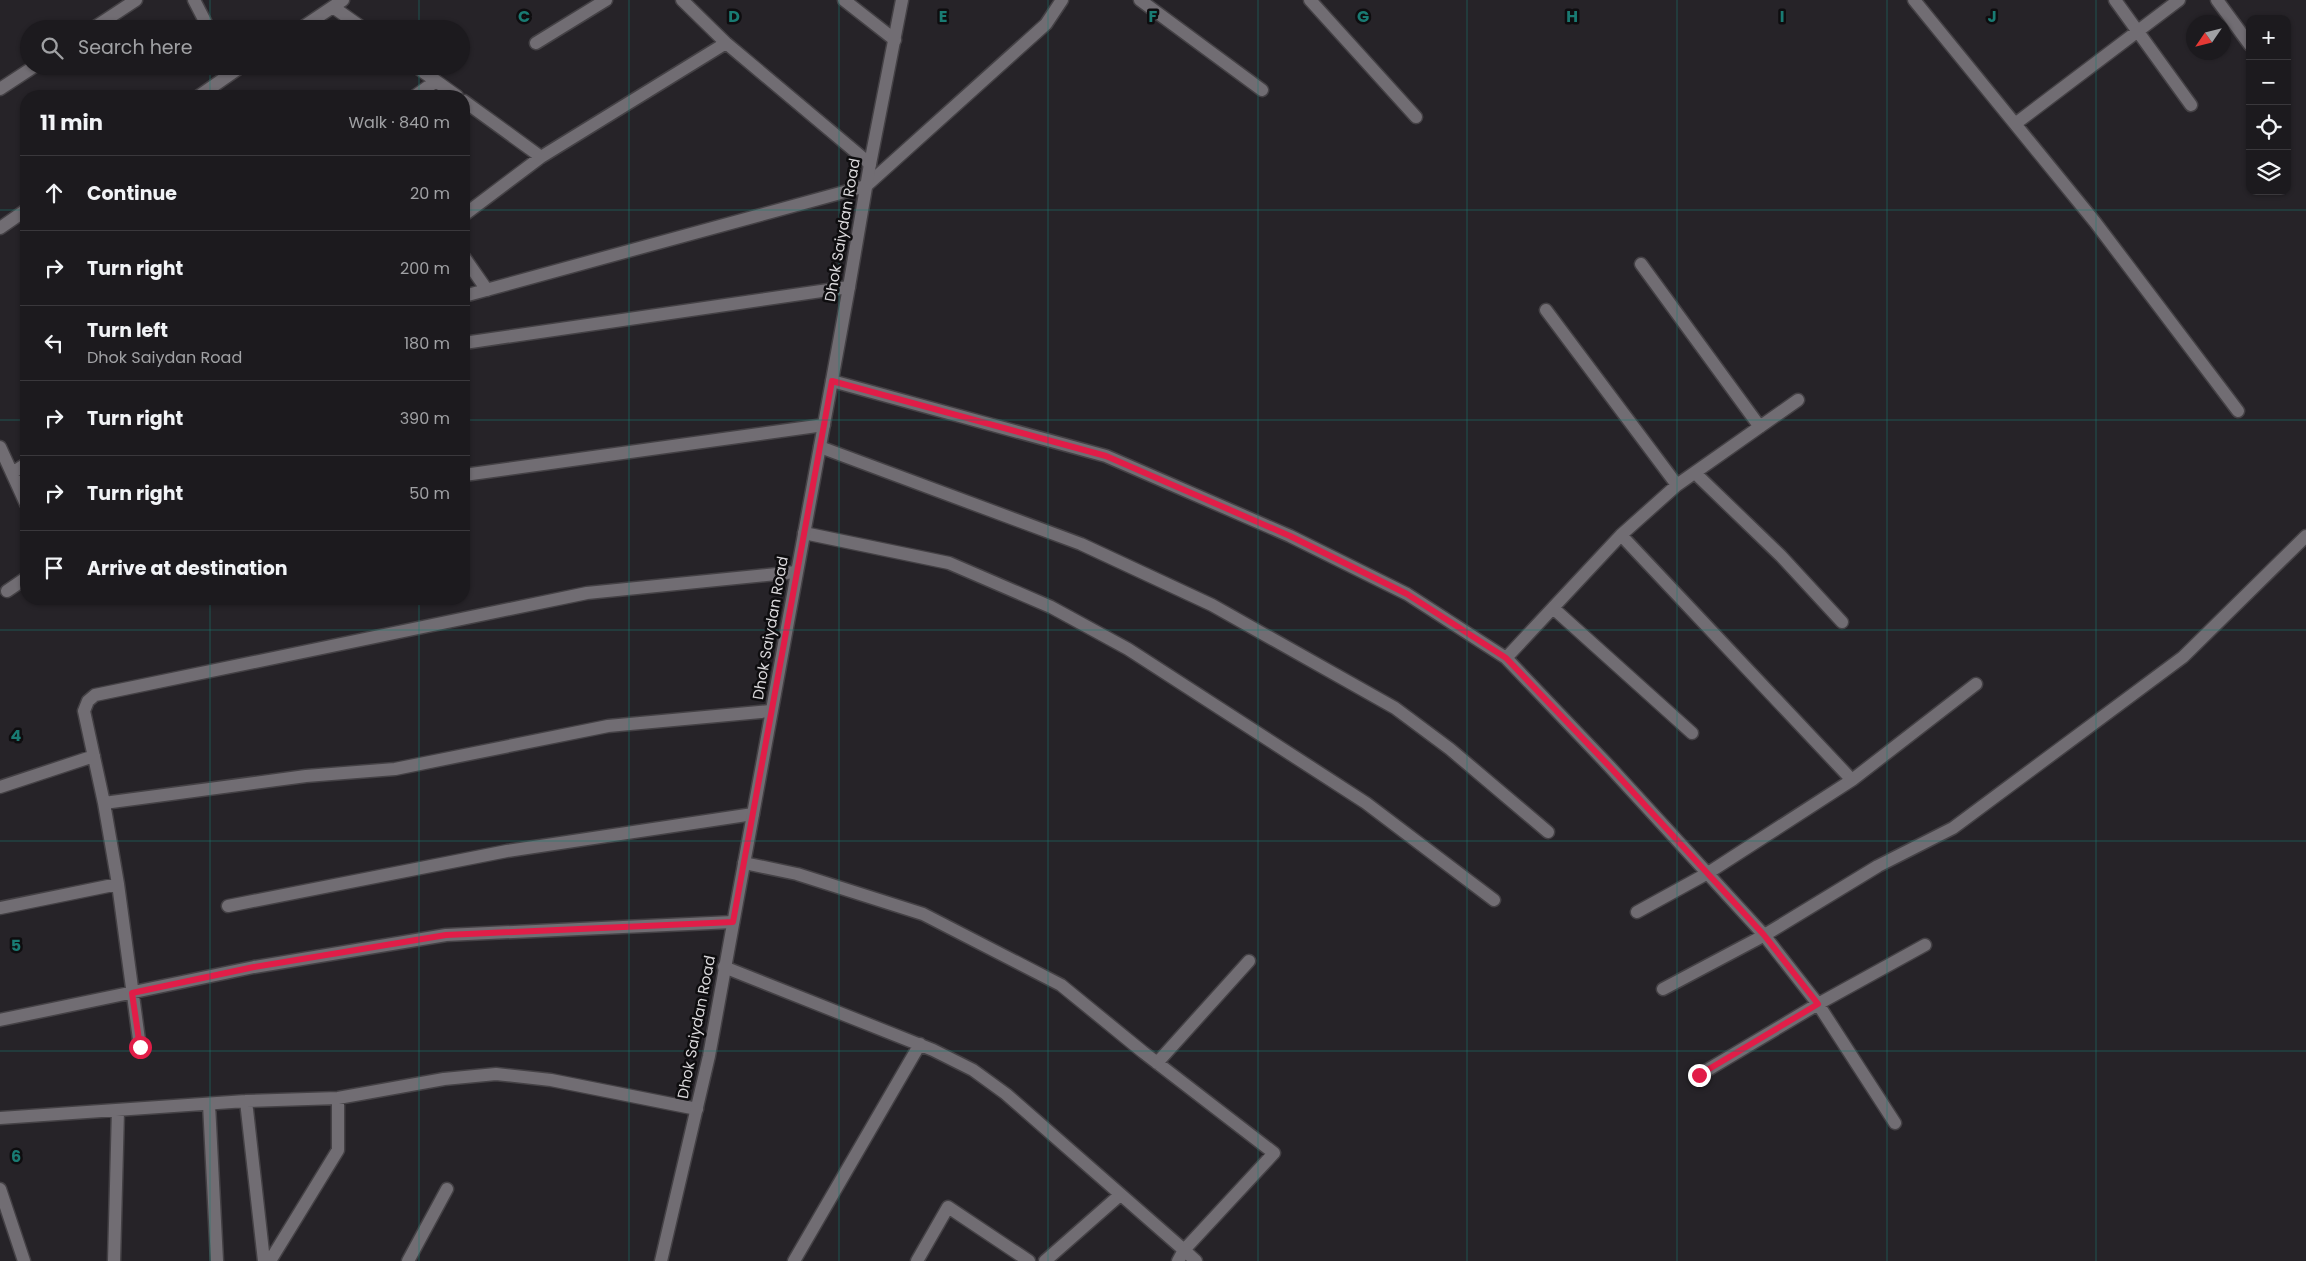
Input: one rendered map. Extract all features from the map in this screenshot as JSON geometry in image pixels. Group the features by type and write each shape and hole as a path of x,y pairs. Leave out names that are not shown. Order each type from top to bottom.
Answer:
{"street":[{"path":"106,20 136,0"},
{"path":"194,0 204,20"},
{"path":"536,43 606,0"},
{"path":"682,0 726,43 870,164"},
{"path":"844,0 894,40"},
{"name":"Dhok Saiydan Road","path":"661,1261 709,1056 870,164 902,0"},
{"path":"470,294 866,186 1046,24 1062,0"},
{"path":"1140,0 1262,90"},
{"path":"1310,0 1416,117"},
{"path":"1914,0 2095,222 2238,411"},
{"path":"2115,0 2191,105"},
{"path":"2015,124 2179,0"},
{"path":"2217,0 2246,40"},
{"path":"313,20 338,3 355,20"},
{"path":"470,210 541,157 726,43"},
{"path":"0,89 21,75"},
{"path":"206,90 225,75"},
{"path":"428,75 449,90"},
{"path":"423,90 436,81"},
{"path":"470,105 541,157"},
{"path":"0,228 20,214"},
{"path":"1641,264 1760,427"},
{"path":"470,265 487,290"},
{"path":"470,342 849,287"},
{"path":"1546,310 1678,485"},
{"path":"832,381 1106,456 1290,536 1407,594 1506,658 1610,767 1764,935 1818,1004 1894,1123"},
{"path":"1506,658 1621,535 1678,485 1798,400"},
{"path":"470,474 824,425"},
{"path":"0,447 20,491"},
{"path":"820,447 1080,544 1212,605 1395,708 1450,749 1548,832"},
{"path":"12,473 20,468"},
{"path":"1695,473 1781,556 1842,622"},
{"path":"804,533 949,563 1051,607 1128,649 1366,804 1494,900"},
{"path":"1621,535 1852,780"},
{"path":"1664,989 1764,935 1878,866 1953,828 2183,657 2306,536"},
{"path":"140,1047 118,884 104,803 84,711 88,701 95,695 587,593 796,572"},
{"path":"7,591 20,582"},
{"path":"1553,608 1692,733"},
{"path":"1637,912 1708,874 1852,780 1976,684"},
{"path":"104,803 306,776 395,769 608,726 771,711"},
{"path":"0,787 94,756"},
{"path":"228,906 507,851 753,814"},
{"path":"744,863 797,874 923,914 1061,985 1157,1063 1274,1153 1181,1256"},
{"path":"0,908 118,884"},
{"path":"0,1020 254,967 446,935 733,922"},
{"path":"1699,1075 1818,1004 1925,945"},
{"path":"1157,1063 1249,961"},
{"path":"724,968 920,1044 973,1070 1006,1094 1120,1194 1181,1256 1196,1261"},
{"path":"794,1261 920,1044"},
{"path":"0,1118 246,1101 338,1098 444,1079 496,1074 551,1080 697,1109"},
{"path":"270,1261 338,1150 338,1098"},
{"path":"246,1101 264,1261"},
{"path":"209,1104 217,1261"},
{"path":"114,1261 118,1110"},
{"path":"0,1189 24,1261"},
{"path":"408,1261 447,1189"},
{"path":"1045,1261 1120,1194"},
{"path":"917,1261 948,1207 1029,1261"}],"route":[{"path":"140,1047 132,993 254,967 446,935 733,922 832,381 1106,456 1290,536 1407,594 1506,658 1610,767 1764,935 1818,1004 1699,1075"}]}
